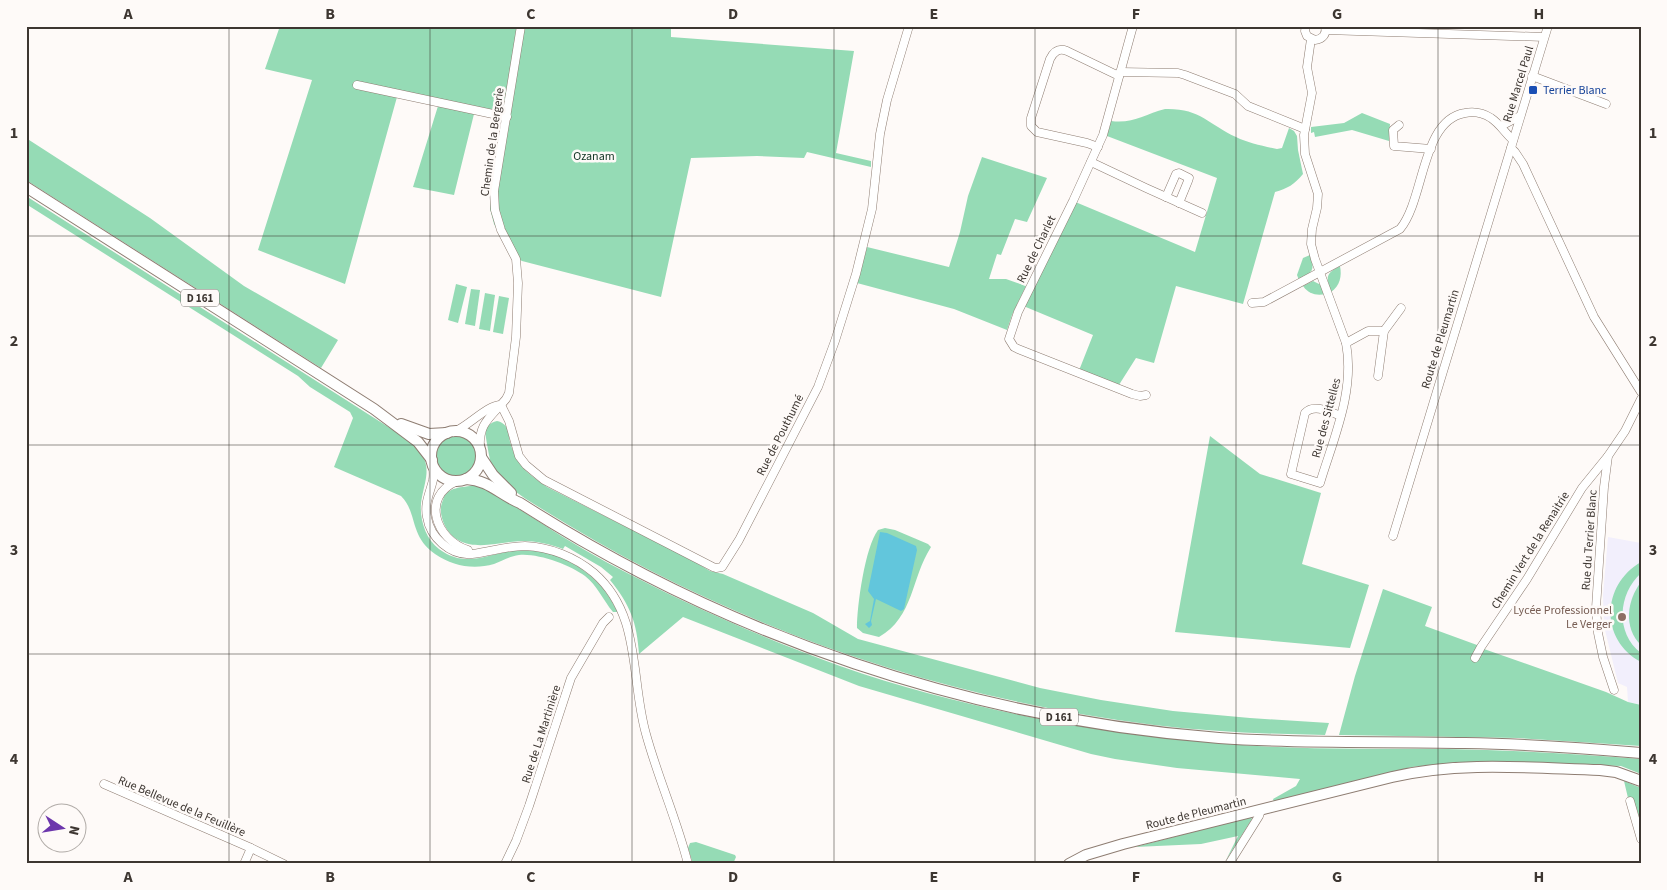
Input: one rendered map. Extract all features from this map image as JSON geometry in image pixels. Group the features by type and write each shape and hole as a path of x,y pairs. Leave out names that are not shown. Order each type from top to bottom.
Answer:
{"main road":[{"name":"D 161","path":"26,188 374,410 418,442 433,462"},
{"name":"D 161","path":"374,410 421,432 432,434 451,432"},
{"path":"451,432 460,432 469,435 476,441 481,453 476,472 461,480 448,480 441,475 433,462 432,452 435,444 441,437 451,432"},
{"name":"D 161","path":"481,453 493,475 520,503"},
{"name":"D 161","path":"461,480 486,483 560,528 642,574 760,628 879,672 1002,705 1107,725 1219,738 1306,742 1501,744 1641,753"},
{"name":"Route de Pleumartin","path":"1069,864 1086,855 1107,848 1408,773 1460,767 1608,771 1641,781"}],"street":[{"name":"Chemin de la Bergerie","path":"481,453 481,429 501,405 508,393 516,337 518,312 516,259 501,230 495,210 494,191 521,26"},
{"name":"Rue de Pouthumé","path":"501,405 509,421 519,456 526,465 544,480 712,567 722,567 739,540 818,386 835,341 856,274 872,208 880,134 887,100 909,26"},
{"name":"Rue de Charlet","path":"1133,26 1108,122 1091,162 1018,312 1010,332 1009,342 1018,349 1078,373 1137,395 1146,395"},
{"path":"1305,26 1306,34 1311,39 1321,39 1326,28 1544,37"},
{"name":"Rue Marcel Paul","path":"1512,144 1548,26"},
{"name":"Rue des Sittelles","path":"1311,39 1307,67 1312,94 1305,129 1305,154 1318,194 1311,244 1346,343 1349,355 1349,378 1341,416 1320,483 1291,474 1304,413 1314,408 1341,416"},
{"path":"1098,147 1036,132 1031,126 1031,118 1050,59 1056,51 1062,49 1120,74 1178,73 1186,75 1234,94 1248,106 1305,129"},
{"path":"1532,76 1606,104"},
{"path":"358,85 507,118"},
{"path":"1252,303 1264,302 1400,229 1408,215 1439,129 1455,115 1469,112 1480,113 1491,118 1501,126 1524,164 1594,317 1641,392"},
{"path":"1501,126 1520,116"},
{"path":"1399,125 1393,130 1394,146 1431,149"},
{"name":"Route de Pleumartin","path":"1393,536 1512,144"},
{"path":"1091,162 1202,213"},
{"path":"1166,197 1176,174 1179,173 1187,176 1189,179 1179,203"},
{"path":"1378,376 1384,331 1401,308"},
{"path":"1346,343 1368,331 1384,331"},
{"name":"Rue du Terrier Blanc","path":"1614,690 1603,657 1598,633 1596,608 1600,541 1608,456 1625,431 1641,399"},
{"path":"451,432 465,426 487,409 501,405"},
{"name":"Chemin Vert de la Renaitrie","path":"1475,658 1535,567 1582,488 1608,456"},
{"path":"433,462 433,480 426,507 430,527 440,542 450,549 467,554 525,546 559,552 586,567 602,580 613,594 630,632 646,736 688,864"},
{"path":"461,480 445,487 438,498 436,512 438,523 444,534 454,544 480,552"},
{"name":"Rue de La Martinière","path":"505,864 516,842 529,806 571,678 602,623 608,617"},
{"name":"Rue Bellevue de la Feuillère","path":"104,784 284,864"},
{"path":"1630,801 1641,839"},
{"path":"1229,864 1260,816 1261,810"},
{"name":"Rue Bellevue de la Feuillère","path":"244,864 251,848"}],"shaded area":[{"name":"Lycée Professionnel Le Verger","path":"1608,537 1641,543 1641,705 1628,702 1627,687 1618,683 1604,626 1603,595"}],"green space":[{"name":"Ozanam","path":"280,26 671,26 671,37 854,51 836,153 871,161 871,167 807,152 804,158 757,156 691,158 661,297 522,261 509,253 494,224 490,209 491,186 503,120 474,114 454,195 413,187 438,106 397,97 345,284 258,250 312,80 265,69"},
{"path":"1165,109 1187,111 1241,139 1277,149 1282,148 1289,128 1297,136 1303,174 1290,186 1275,192 1243,304 1176,286 1154,363 1136,358 1117,388 1078,373 1093,335 1021,305 1073,201 1195,252 1217,178 1107,136 1111,121 1132,120"},
{"path":"1362,113 1390,124 1389,141 1352,130 1315,137 1314,132 1311,133 1311,127 1344,123"},
{"path":"26,138 150,218 244,286 338,340 321,368 26,180"},
{"path":"982,157 1047,178 1027,222 1015,219 1001,255 997,254 989,279 1006,279 1026,286 1007,330 954,309 857,283 867,247 949,267 960,232 968,196"},
{"path":"26,196 412,443 421,453 426,466 421,504 423,525 429,539 439,549 448,555 466,559 524,550 548,553 570,562 591,576 604,590 618,612 613,612 585,576 554,561 535,556 519,555 486,566 471,567 456,564 435,554 421,540 410,510 401,496 334,467 353,418 350,412 310,387 298,376 26,204"},
{"path":"1310,255 1312,270 1299,280 1297,275 1303,258"},
{"path":"1340,266 1340,280 1331,292 1328,276"},
{"path":"1313,281 1321,285 1326,294 1313,294 1303,286"},
{"path":"456,284 467,287 458,323 448,320"},
{"path":"471,289 480,290 475,326 465,324"},
{"path":"485,293 495,295 490,331 479,329"},
{"path":"499,296 509,298 503,334 493,332"},
{"path":"497,421 504,424 507,429 512,448 520,464 547,487 690,559 710,571 723,574 813,613 858,639 1040,688 1101,700 1173,711 1329,723 1325,735 1197,729 1154,725 1073,713 993,696 914,675 836,650 760,621 685,588 613,550 521,496 507,485 491,464 486,432 489,425"},
{"path":"456,436 470,442 476,456 470,470 456,476 442,470 436,456 442,442"},
{"path":"1210,436 1260,474 1321,493 1302,564 1369,585 1350,648 1175,632"},
{"path":"475,485 483,486 490,490 563,537 608,563 693,606 840,666 938,696 1038,719 1191,741 1293,748 1544,752 1617,757 1641,759 1641,774 1621,766 1516,762 1438,764 1412,767 1274,802 1273,799 1296,786 1300,779 1177,768 1091,754 859,686 683,617 639,654 631,614 623,598 610,580 613,577 601,567 565,546 563,549 543,543 522,541 480,545 460,541 452,535 442,519 441,507 445,495 456,488"},
{"path":"885,528 895,530 931,547 919,571 906,608 890,629 879,637 863,633 857,628 857,618 869,549 878,530"},
{"path":"1641,562 1641,573 1633,582 1628,592 1624,602 1623,613 1627,635 1641,653 1641,662 1628,652 1618,640 1612,627 1611,612 1618,584 1628,572"},
{"path":"1641,582 1641,645 1631,631 1629,614 1636,589"},
{"path":"1383,589 1432,607 1425,626 1606,692 1628,702 1641,705 1641,746 1518,738 1339,735 1355,676"},
{"path":"1624,781 1641,788 1641,828 1632,798 1628,798"},
{"path":"1251,817 1252,819 1226,860 1238,836 1201,844 1135,847"},
{"path":"696,842 735,855 733,864 693,864 688,848 690,843"}],"water":[{"path":"880,532 887,533 916,546 917,550 904,609 901,611 876,599 871,621 872,625 869,628 865,624 870,621 874,599 868,591"}],"place":[{"name":"Terrier Blanc","path":"1533,90"},
{"name":"Lycée Professionnel Le Verger","path":"1622,617"}]}
